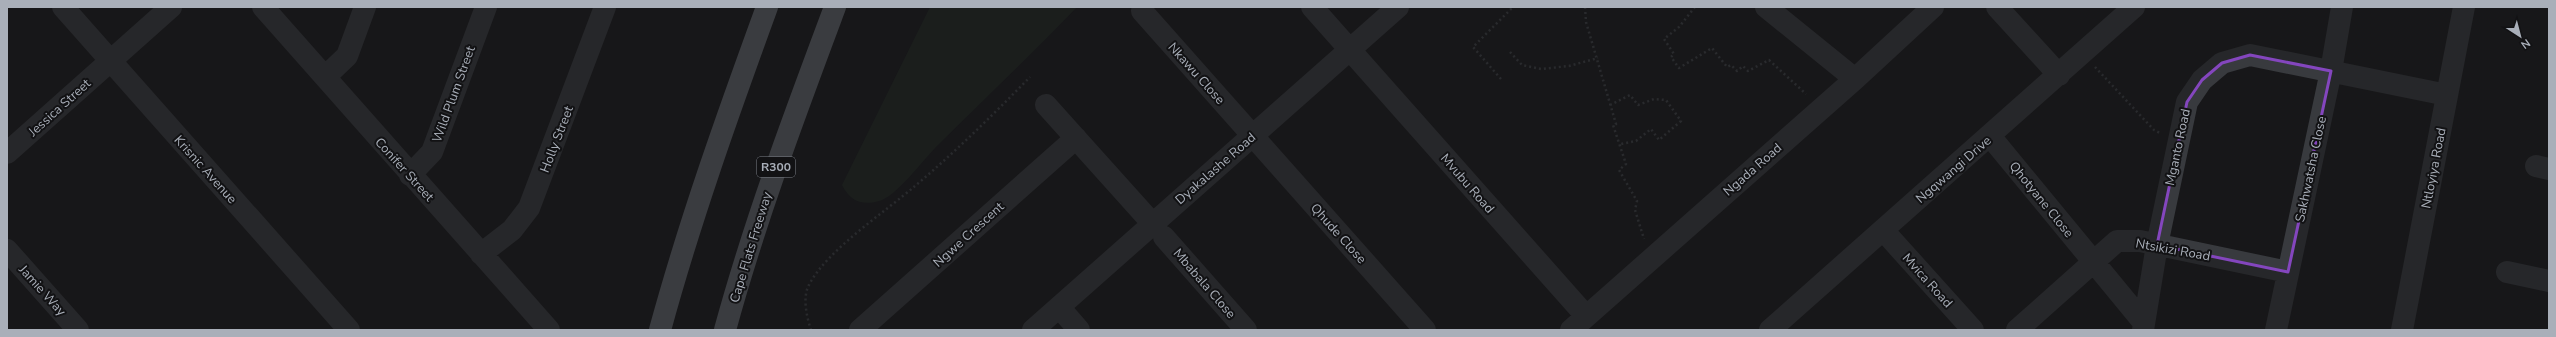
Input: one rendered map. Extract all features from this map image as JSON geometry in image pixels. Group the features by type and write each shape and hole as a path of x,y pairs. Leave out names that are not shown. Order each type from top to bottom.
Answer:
{"highway":[{"path":"660,330 682,246 722,128 767,7"},
{"name":"Cape Flats Freeway","path":"725,330 745,256 790,125 836,7"}],"street":[{"name":"Krisnic Avenue","path":"63,7 350,330"},
{"name":"Jessica Street","path":"7,153 171,7"},
{"name":"Conifer Street","path":"263,7 548,330"},
{"path":"324,77 347,56 365,7"},
{"name":"Wild Plum Street","path":"410,175 432,152 486,7"},
{"name":"Holly Street","path":"481,254 512,230 529,208 605,7"},
{"name":"Mvubu Road","path":"1312,7 1350,50 1578,323"},
{"name":"Dyakalashe Road","path":"1033,330 1059,307 1158,230 1252,135 1398,7"},
{"path":"1766,7 1854,80"},
{"name":"Ngada Road","path":"1578,323 1854,80 1933,7"},
{"path":"1997,7 2059,75"},
{"name":"Ngqwangi Drive","path":"1781,327 1884,230 2134,7"},
{"name":"Sakhwatsha Close","path":"2276,330 2331,71 2342,7"},
{"name":"Ntloyiya Road","path":"2402,330 2464,7"},
{"name":"Nkawu Close","path":"1142,11 1252,135"},
{"name":"Mganto Road","path":"2144,327 2157,245 2187,102 2202,80 2222,63 2250,55 2448,95"},
{"path":"1046,105 1158,230"},
{"name":"Qhude Close","path":"1252,135 1425,330"},
{"name":"Qhotyane Close","path":"1990,136 2144,327"},
{"name":"Ngwe Crescent","path":"860,330 1076,138"},
{"name":"Mbabala Close","path":"1158,230 1246,330"},
{"name":"Mvica Road","path":"1884,230 1973,330"},
{"name":"Ntsikizi Road","path":"2017,330 2117,241 2157,245 2288,272"},
{"name":"Jamie Way","path":"7,250 78,330"},
{"path":"2507,272 2549,281"},
{"path":"1059,307 1079,330"}],"path":[{"path":"1501,79 1472,47 1513,7"},
{"path":"1585,7 1586,22 1598,58 1616,124 1613,125 1621,144 1619,147 1626,164 1619,170 1637,201 1635,210 1641,234 1654,255"},
{"path":"1695,7 1679,27 1664,39 1674,54 1671,57 1679,68 1712,48 1727,67 1731,65 1737,71 1743,66 1748,71 1769,60 1821,109"},
{"path":"1510,52 1522,65 1541,69 1570,66 1598,58"},
{"path":"2091,63 2154,130 2179,138"},
{"path":"811,330 806,316 808,286 835,253 915,186 993,116 1030,77"},
{"path":"1610,105 1630,95 1638,105 1654,99 1666,100 1681,121 1659,140 1651,129 1636,141 1621,144"}],"highlighted area":[{"path":"2250,55 2331,71 2288,272 2157,245 2187,102 2202,80 2222,63"}],"shaded area":[{"path":"930,7 1077,7 936,147 901,186 886,198 879,201 867,203 857,201 849,195 842,185"}]}
